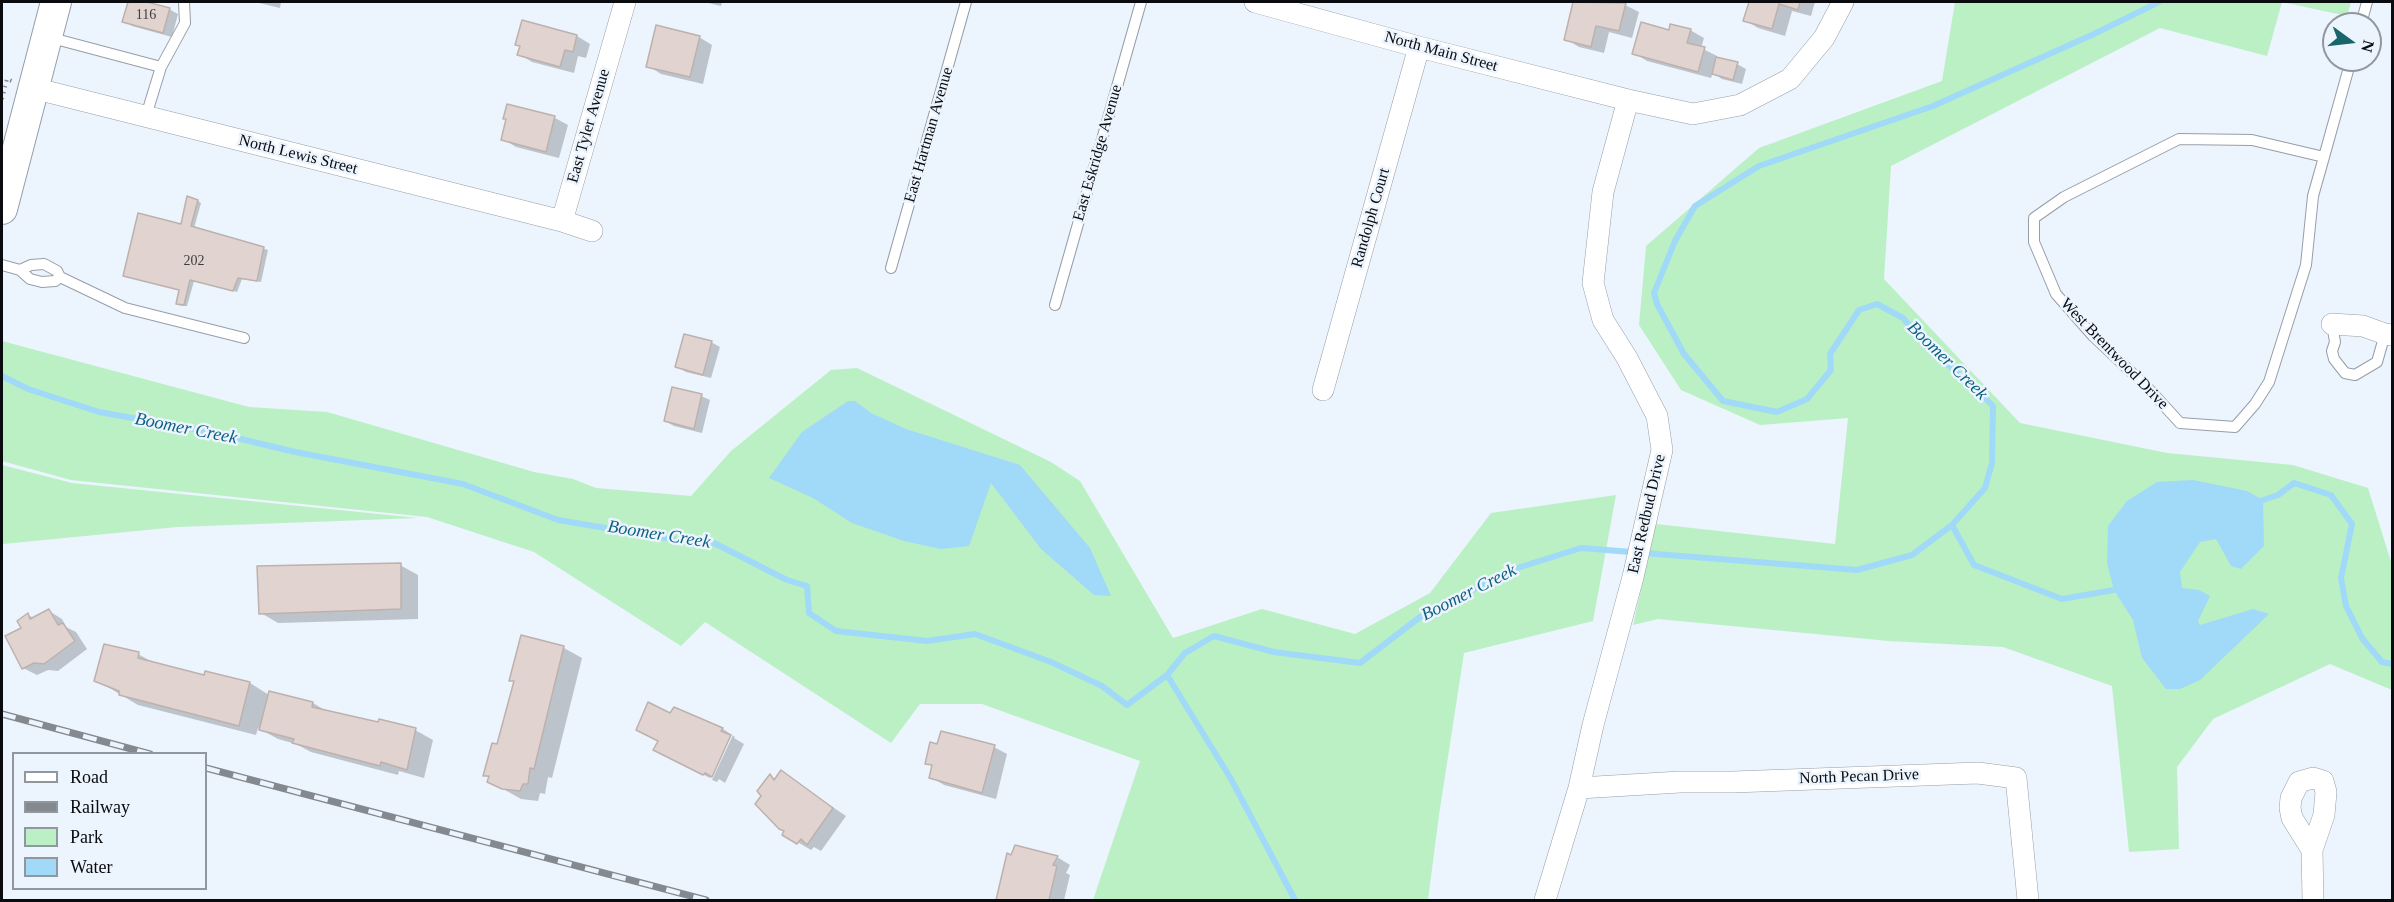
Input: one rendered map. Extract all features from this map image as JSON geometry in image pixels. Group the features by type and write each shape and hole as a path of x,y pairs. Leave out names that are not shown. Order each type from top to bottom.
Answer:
{"main road":[{"path":"3,197 56,2"}],"street":[{"name":"East Tyler Avenue","path":"562,221 625,2"},
{"name":"North Main Street","path":"1255,2 1299,7 1419,47 1628,100 1693,114 1740,105 1790,79 1824,38 1843,2"},
{"name":"Randolph Court","path":"1323,390 1419,47"},
{"name":"North Lewis Street","path":"33,88 562,221"},
{"name":"East Redbud Drive","path":"1545,900 1579,788 1593,725 1633,577 1662,450 1657,416 1627,358 1603,320 1593,283 1603,192 1628,100"},
{"path":"562,221 592,231"},
{"path":"2332,324 2363,326 2389,335"},
{"name":"North Pecan Drive","path":"1579,788 1680,782 1978,773 2016,778 2028,900"},
{"path":"2312,850 2313,900"}],"lane":[{"path":"146,116 161,67 185,22 184,2"},
{"name":"East Hartman Avenue","path":"891,268 966,2"},
{"name":"East Eskridge Avenue","path":"1055,305 1141,2"},
{"path":"47,37 161,67"},
{"name":"West Brentwood Drive","path":"2324,157 2252,141 2179,139 2064,197 2034,218 2034,242 2056,294 2093,336 2147,387 2180,423 2235,427 2255,404 2269,382 2306,265 2313,196 2324,157 2348,72"},
{"path":"20,270 31,265 44,264 57,271 60,278 124,308 244,338"},
{"path":"2,265 20,270 30,279 42,282 51,282 60,278"},
{"path":"2332,324 2335,342 2332,351 2334,359 2345,373 2355,375 2377,362 2389,335"}],"green space":[{"path":"1955,2 2282,2 2267,56 2160,28 1891,166 1884,279 2020,423 2167,453 2293,465 2368,488 2392,565 2392,690 2330,664 2213,719 2177,767 2179,849 2129,852 2112,686 2003,647 1889,641 1658,619 1633,625 1656,524 1835,544 1848,418 1760,425 1681,390 1639,325 1646,246 1759,148 1942,81"},
{"path":"2282,2 2351,2 2348,12 2328,12"},
{"path":"2,341 249,407 327,412 534,472 573,479 596,488 691,496 731,451 831,370 857,368 1051,462 1080,481 1173,638 1262,609 1355,634 1430,593 1491,513 1616,495 1593,621 1464,653 1428,900 1093,900 1140,761 982,704 920,704 891,743 705,622 681,646 534,552 427,517 71,480 2,461"},
{"path":"2,465 72,483 418,518 177,527 3,544"}],"water":[{"path":"848,401 855,401 871,413 906,429 1020,465 1090,548 1111,596 1094,595 1041,549 991,483 969,546 941,549 904,541 852,523 813,498 769,478 802,432"},
{"path":"2193,480 2247,491 2263,500 2264,546 2241,569 2231,566 2216,539 2200,542 2180,572 2182,588 2199,590 2210,596 2198,621 2200,625 2253,609 2269,614 2200,680 2180,689 2166,689 2142,658 2133,620 2114,590 2107,563 2108,526 2127,501 2157,482"}],"building":[{"path":"128,2 147,2 170,8 163,33 122,22"},
{"path":"1573,2 1626,3 1619,31 1596,26 1591,47 1564,40"},
{"path":"1749,2 1800,2 1798,10 1779,4 1772,29 1743,21"},
{"path":"522,20 577,35 573,52 565,50 560,67 517,55 520,46 515,45"},
{"path":"1641,22 1669,30 1670,24 1691,29 1687,43 1705,47 1698,72 1632,54"},
{"path":"656,25 700,36 690,77 646,67"},
{"path":"1716,57 1738,62 1733,80 1712,74"},
{"path":"507,104 555,116 546,152 501,140"},
{"path":"187,196 198,200 191,226 264,247 257,281 238,278 233,291 190,280 184,305 176,304 179,290 123,276 138,213 181,224"},
{"path":"684,334 712,341 703,375 675,367"},
{"path":"672,387 702,394 694,429 664,421"},
{"path":"401,563 401,609 259,614 257,566"},
{"path":"49,609 58,625 63,623 75,641 44,664 34,663 22,669 5,636 21,628 17,621 28,613 30,619"},
{"path":"521,635 564,646 534,769 530,768 528,784 523,784 520,791 502,789 487,782 489,776 483,776 492,743 497,744 514,681 509,681"},
{"path":"104,644 139,652 138,658 204,675 205,671 250,682 239,726 119,695 119,691 94,681"},
{"path":"269,691 313,702 312,707 416,728 407,770 381,762 380,766 292,743 294,739 259,730"},
{"path":"648,702 670,713 674,707 723,728 721,731 731,735 712,777 705,773 703,775 653,750 658,741 636,730"},
{"path":"941,731 995,745 982,793 929,778 932,765 925,764 930,742 937,744"},
{"path":"781,770 833,808 807,845 801,839 797,844 782,835 784,831 779,829 755,804 761,796 757,791 770,774 774,780"},
{"path":"1015,845 1058,856 1053,865 1057,866 1049,900 996,900 1007,853 1011,855"}],"waterway":[{"name":"Boomer Creek","path":"2,376 28,389 99,412 216,433 295,452 463,484 558,520 689,542 714,543 787,580 807,586 809,613 836,631 927,641 975,634 1051,662 1102,686 1127,705 1167,675 1185,653 1214,636 1274,652 1360,663 1420,617 1511,570 1581,548 1857,570 1912,555 1952,525 1985,488 1992,463 1993,406 1926,346 1903,318 1877,304 1859,310 1830,354 1831,370 1807,399 1777,412 1723,401 1684,354 1657,304 1654,293 1675,241 1695,206 1759,166 1933,106 2094,34 2159,2"},
{"path":"2257,502 2278,495 2294,483 2331,495 2352,524 2341,578 2346,606 2362,638 2382,662 2392,664"},
{"path":"1952,525 1974,565 2062,599 2114,590 2120,585"},
{"path":"1167,675 1231,779 1295,900"}],"railway":[{"path":"2,714 143,752"},
{"path":"207,768 706,900"}]}
